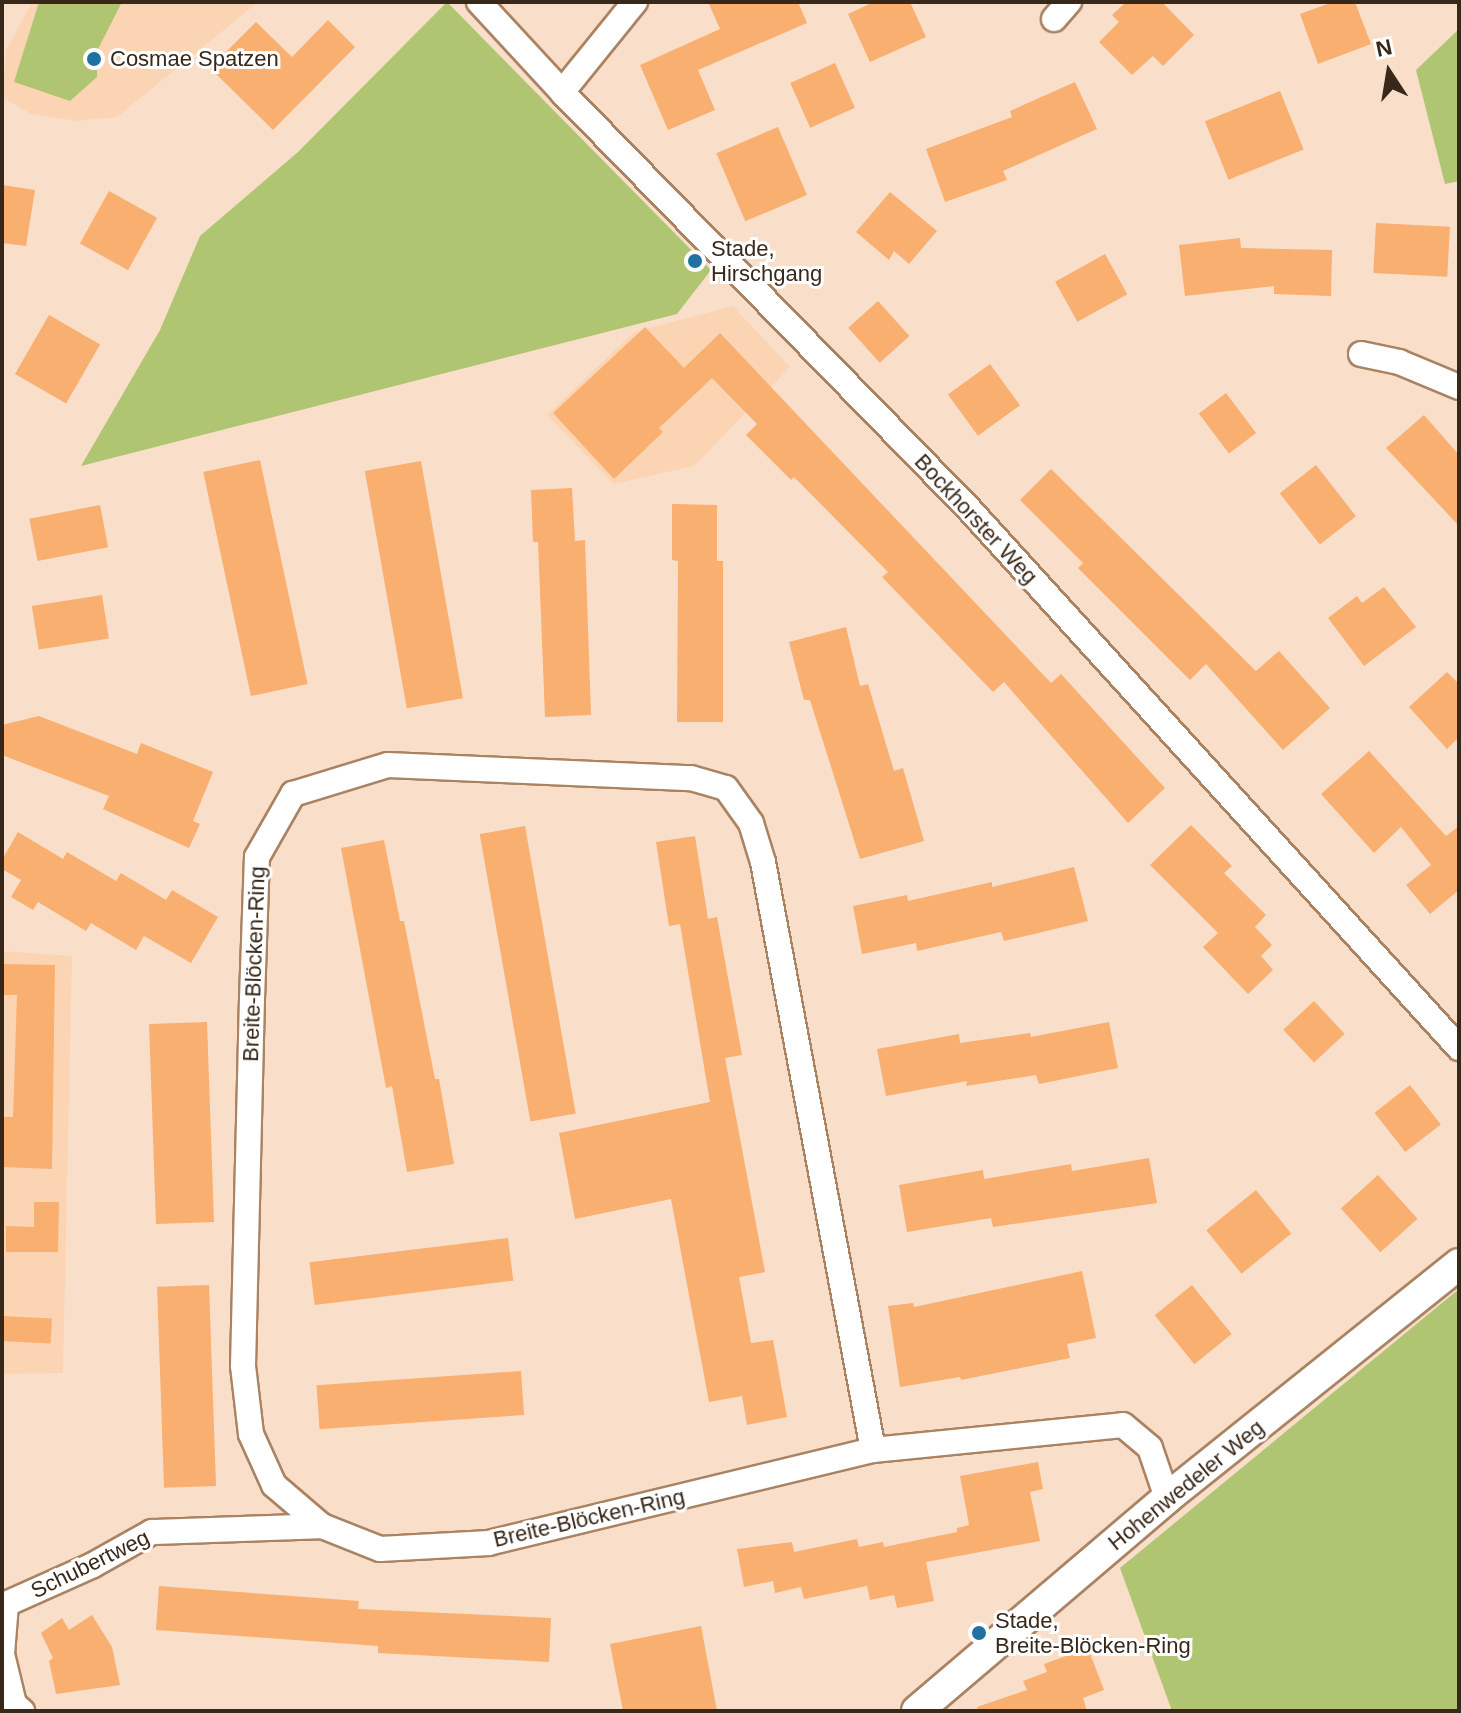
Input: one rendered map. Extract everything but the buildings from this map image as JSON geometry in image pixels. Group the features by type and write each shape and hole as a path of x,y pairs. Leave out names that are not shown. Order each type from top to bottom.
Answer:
{"street":[{"name":"Bockhorster Weg","path":"479,2 562,92 970,510 1459,1048"},
{"path":"562,92 635,2"},
{"path":"1361,354 1399,362 1459,387"},
{"name":"Breite-Blöcken-Ring","path":"873,1450 766,878 751,823 726,788 691,778 388,765 293,794 257,857 243,1366 251,1434 274,1485 322,1526 380,1549 489,1543 873,1450 1123,1425 1150,1448 1167,1498"},
{"name":"Hohenwedeler Weg","path":"917,1711 1167,1498 1459,1264"},
{"name":"Schubertweg","path":"22,1711 14,1704 2,1654 6,1604 93,1565 152,1532 322,1526"}],"shaded area":[{"name":"Cosmae Spatzen","path":"32,2 258,2 117,117 77,121 31,114 2,97 6,51"},
{"path":"733,306 790,367 694,466 614,484 547,415 634,332"},
{"path":"2,951 72,956 63,1373 2,1374"}],"green space":[{"path":"39,2 122,2 97,51 97,77 70,101 14,82"},
{"path":"447,2 711,270 677,314 81,466 160,330 200,236 298,152"},
{"path":"1459,29 1459,181 1445,184 1416,70"},
{"path":"1459,1289 1459,1711 1172,1711 1120,1568"}],"place":[{"name":"Cosmae Spatzen","path":"94,59"},
{"name":"Stade, Hirschgang","path":"695,261"},
{"name":"Stade, Breite-Blöcken-Ring","path":"979,1633"}]}
